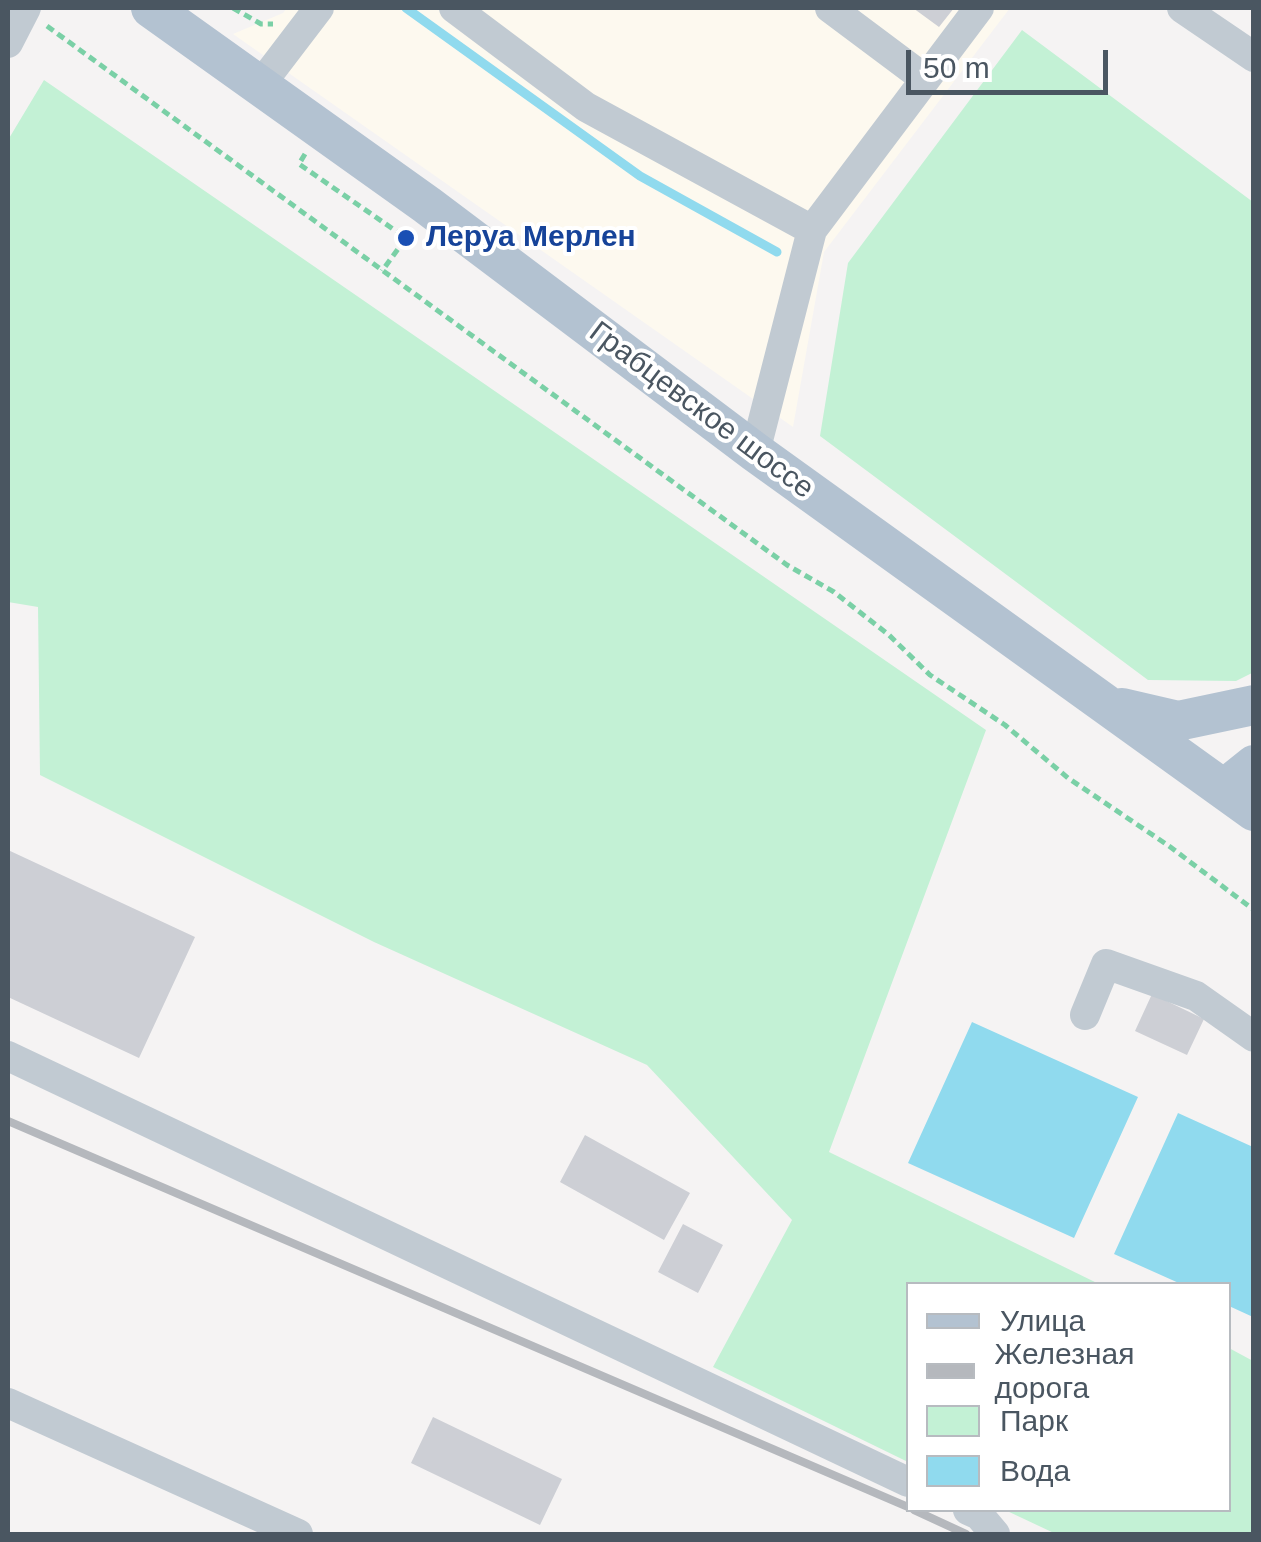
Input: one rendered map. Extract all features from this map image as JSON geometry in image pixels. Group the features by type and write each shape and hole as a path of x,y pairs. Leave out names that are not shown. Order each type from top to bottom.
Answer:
{"main road":[{"name":"Грабцевское шоссе","path":"151,8 261,84 754,452 1104,703 1244,788"},
{"path":"1104,703 1178,721 1254,706"}],"lane":[{"path":"261,84 319,8"},
{"path":"454,8 586,107 812,230"},
{"path":"830,8 925,79"},
{"path":"754,452 812,230 978,8"},
{"path":"1182,8 1254,57"},
{"path":"8,43 26,9"},
{"path":"1085,1015 1106,964 1196,996 1254,1037"},
{"path":"8,1056 906,1481"},
{"path":"8,1403 298,1534"},
{"path":"972,1512 996,1534"}],"path":[{"path":"233,8 261,24 275,24 287,17"},
{"path":"26,9 787,565 834,592 930,675 1254,910"}],"shaded area":[{"path":"287,8 1010,8 824,252 793,427 233,34"}],"green space":[{"path":"1022,30 1253,202 1254,672 1236,681 1148,680 820,436 848,263"},
{"path":"44,80 986,730 829,1152 1095,1282 906,1282 906,1461 713,1367 792,1220 647,1065 374,942 40,775 38,607 8,602 8,140"},
{"path":"1231,1349 1253,1361 1253,1534 1056,1534 1009,1512 1231,1512"}],"water":[{"path":"972,1022 1138,1097 1074,1238 908,1163"},
{"path":"1178,1113 1253,1147 1253,1317 1231,1307 1231,1282 1177,1282 1114,1254"}],"building":[{"path":"913,8 954,8 939,27"},
{"path":"8,850 195,937 139,1058 8,997"},
{"path":"1152,994 1204,1019 1187,1055 1135,1031"},
{"path":"585,1135 690,1193 664,1240 560,1182"},
{"path":"683,1224 723,1245 698,1293 658,1272"},
{"path":"433,1417 562,1479 540,1525 411,1463"}],"waterway":[{"path":"406,8 640,176 777,252"}],"railway":[{"path":"8,1121 906,1506"},
{"path":"918,1512 966,1534"}],"place":[{"name":"Леруа Мерлен","path":"406,238"}]}
